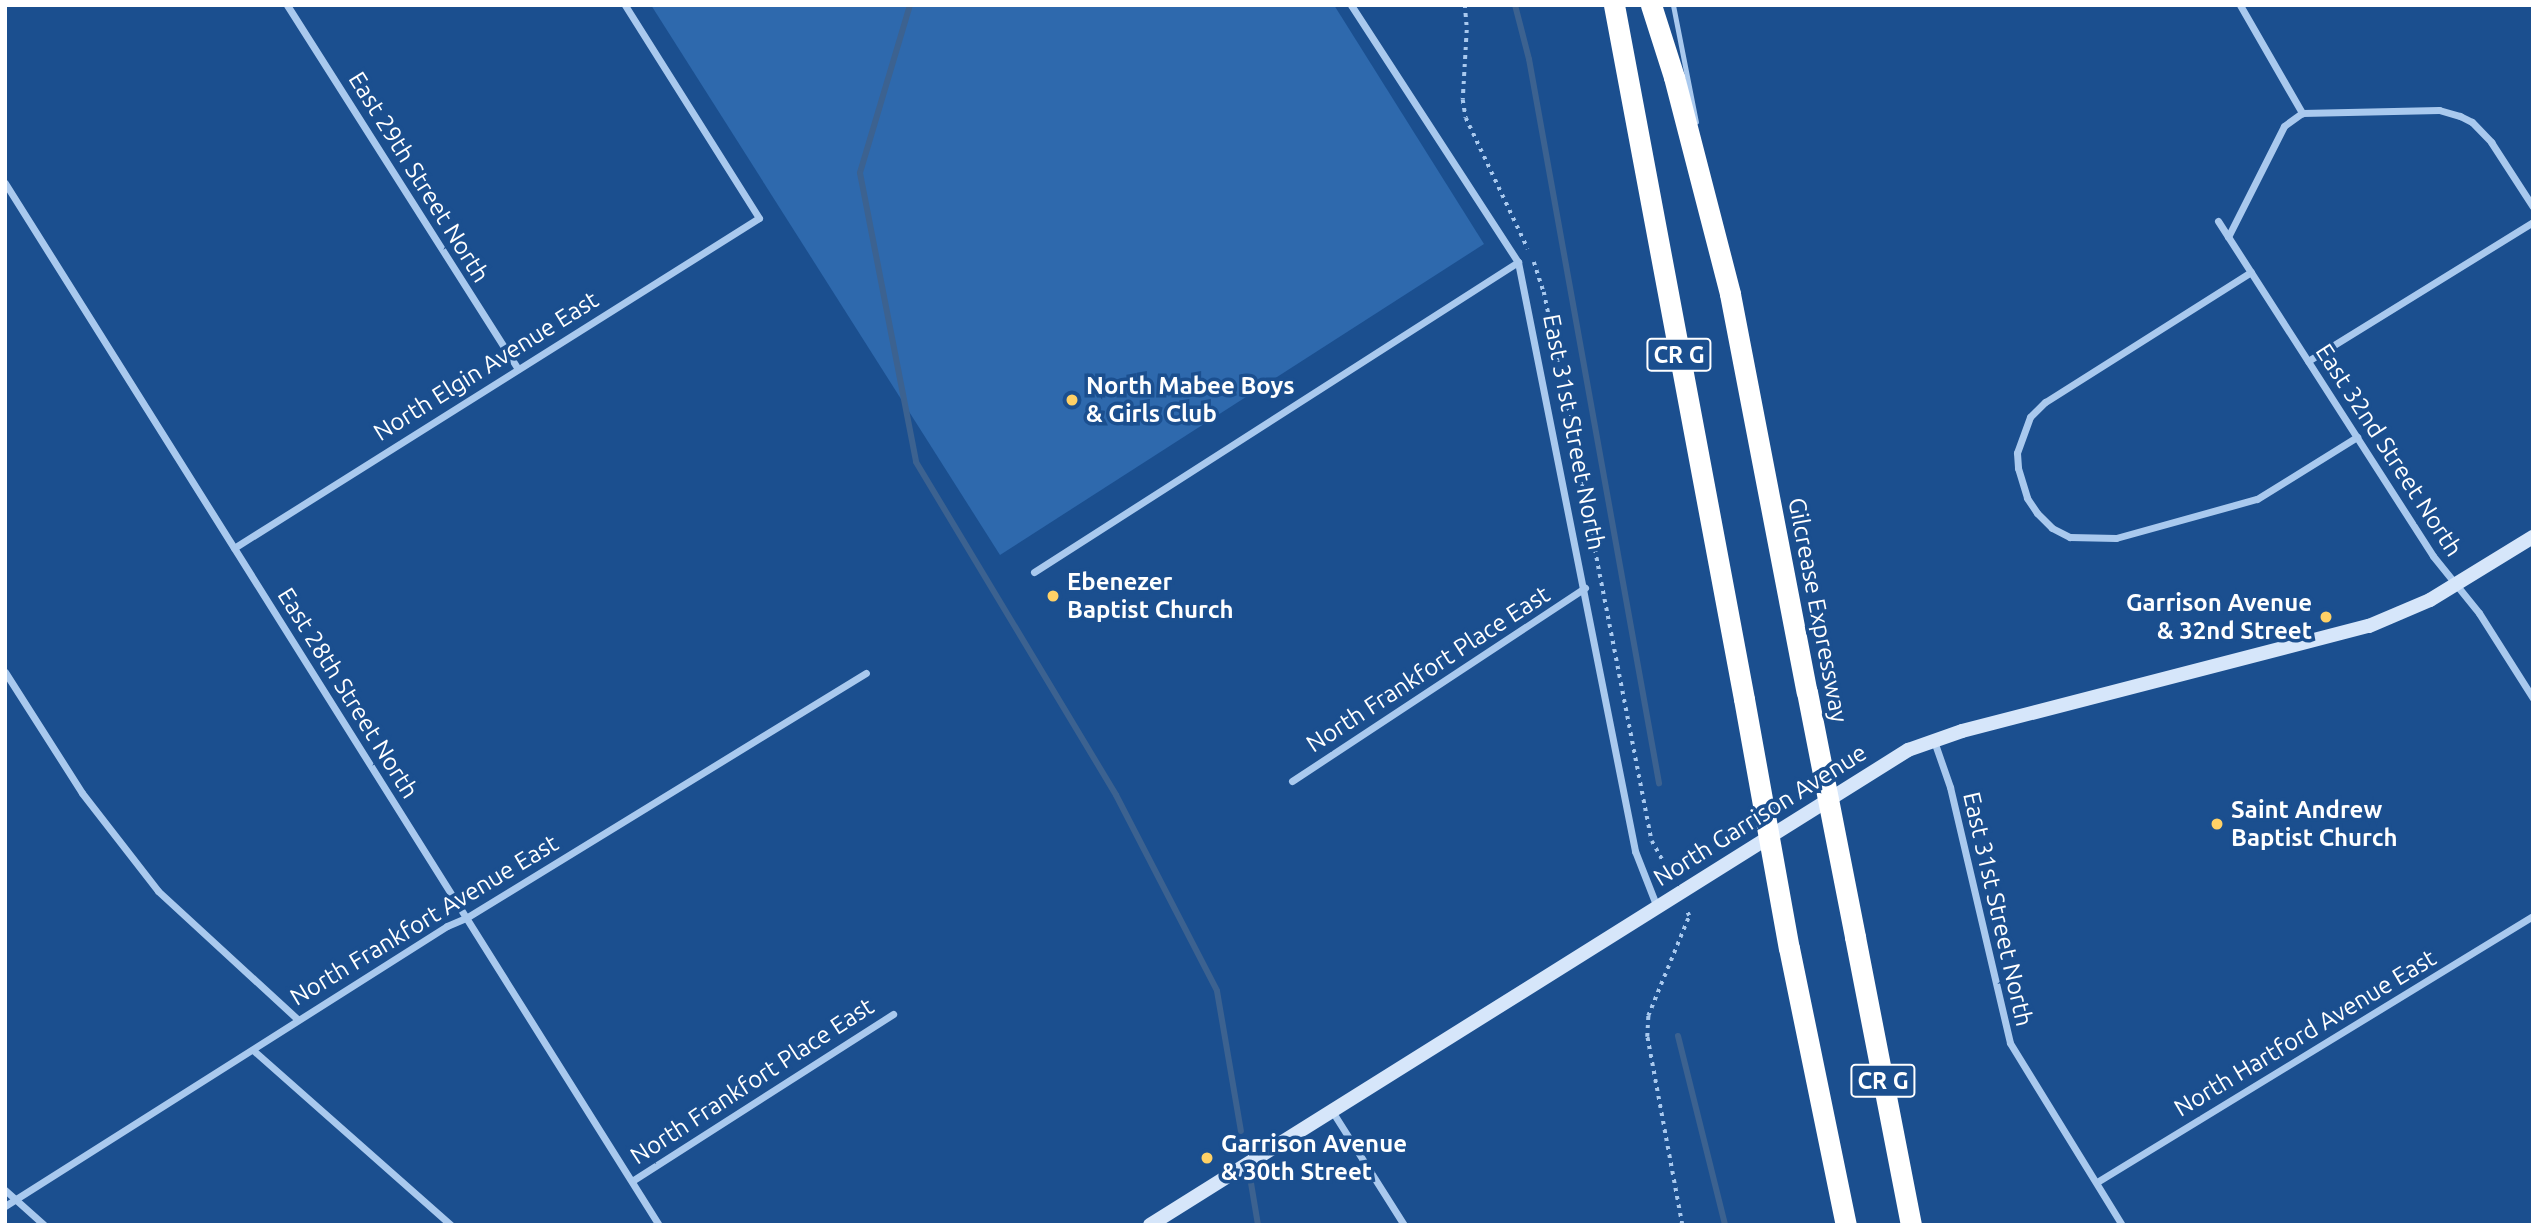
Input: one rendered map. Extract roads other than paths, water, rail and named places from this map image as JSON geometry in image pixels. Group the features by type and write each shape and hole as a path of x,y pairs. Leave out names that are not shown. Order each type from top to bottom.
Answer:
{"highway":[{"name":"CR G","path":"1614,5 1789,948 1846,1225"},
{"name":"CR G","path":"1651,5 1730,294"},
{"name":"Gilcrease Expressway","path":"1730,294 1911,1225"}],"street":[{"name":"East 29th Street North","path":"287,5 518,369"},
{"name":"North Elgin Avenue East","path":"234,548 759,218 625,5"},
{"name":"East 31st Street North","path":"1351,5 1518,262 1585,588 1634,851 1657,907"},
{"path":"2240,5 2302,113"},
{"path":"2228,237 2284,126 2302,113 2439,110 2460,116 2472,122 2491,142 2533,207"},
{"name":"East 28th Street North","path":"5,183 659,1225"},
{"name":"East 32nd Street North","path":"2218,221 2433,556 2479,613 2533,698"},
{"path":"2308,361 2533,222"},
{"path":"1034,572 1518,262"},
{"path":"2251,272 2045,402 2031,417 2017,453 2018,467 2032,505 2052,528 2070,537 2116,538 2258,499 2357,437"},
{"name":"North Garrison Avenue","path":"1150,1225 1882,765 1934,740 2369,626 2403,614 2533,537"},
{"name":"North Frankfort Place East","path":"1293,781 1585,588"},
{"path":"5,673 82,793 158,891 298,1019"},
{"name":"North Frankfort Avenue East","path":"5,1206 447,926 467,918 866,673"},
{"name":"East 31st Street North","path":"1934,740 1950,787 2010,1043 2122,1225"},
{"name":"North Hartford Avenue East","path":"2097,1182 2533,916"},
{"name":"North Frankfort Place East","path":"632,1181 893,1014"},
{"path":"253,1050 451,1225"},
{"path":"1332,1111 1404,1225"},
{"path":"5,1190 44,1225"}],"lane":[{"path":"1673,5 1699,136"},
{"name":"Gilcrease Expressway","path":"1702,149 1730,294"}],"waterway":[{"path":"910,5 860,173 916,462 1116,795 1217,991 1241,1131"},
{"path":"1515,5 1529,59 1659,783"},
{"path":"1678,1036 1725,1225"},
{"path":"1251,1183 1258,1225"}],"place":[{"name":"North Mabee Boys & Girls Club","path":"1072,400"},
{"name":"Ebenezer Baptist Church","path":"1053,596"},
{"name":"Garrison Avenue & 32nd Street","path":"2326,617"},
{"name":"Saint Andrew Baptist Church","path":"2217,824"},
{"name":"Garrison Avenue & 30th Street","path":"1207,1158"}]}
